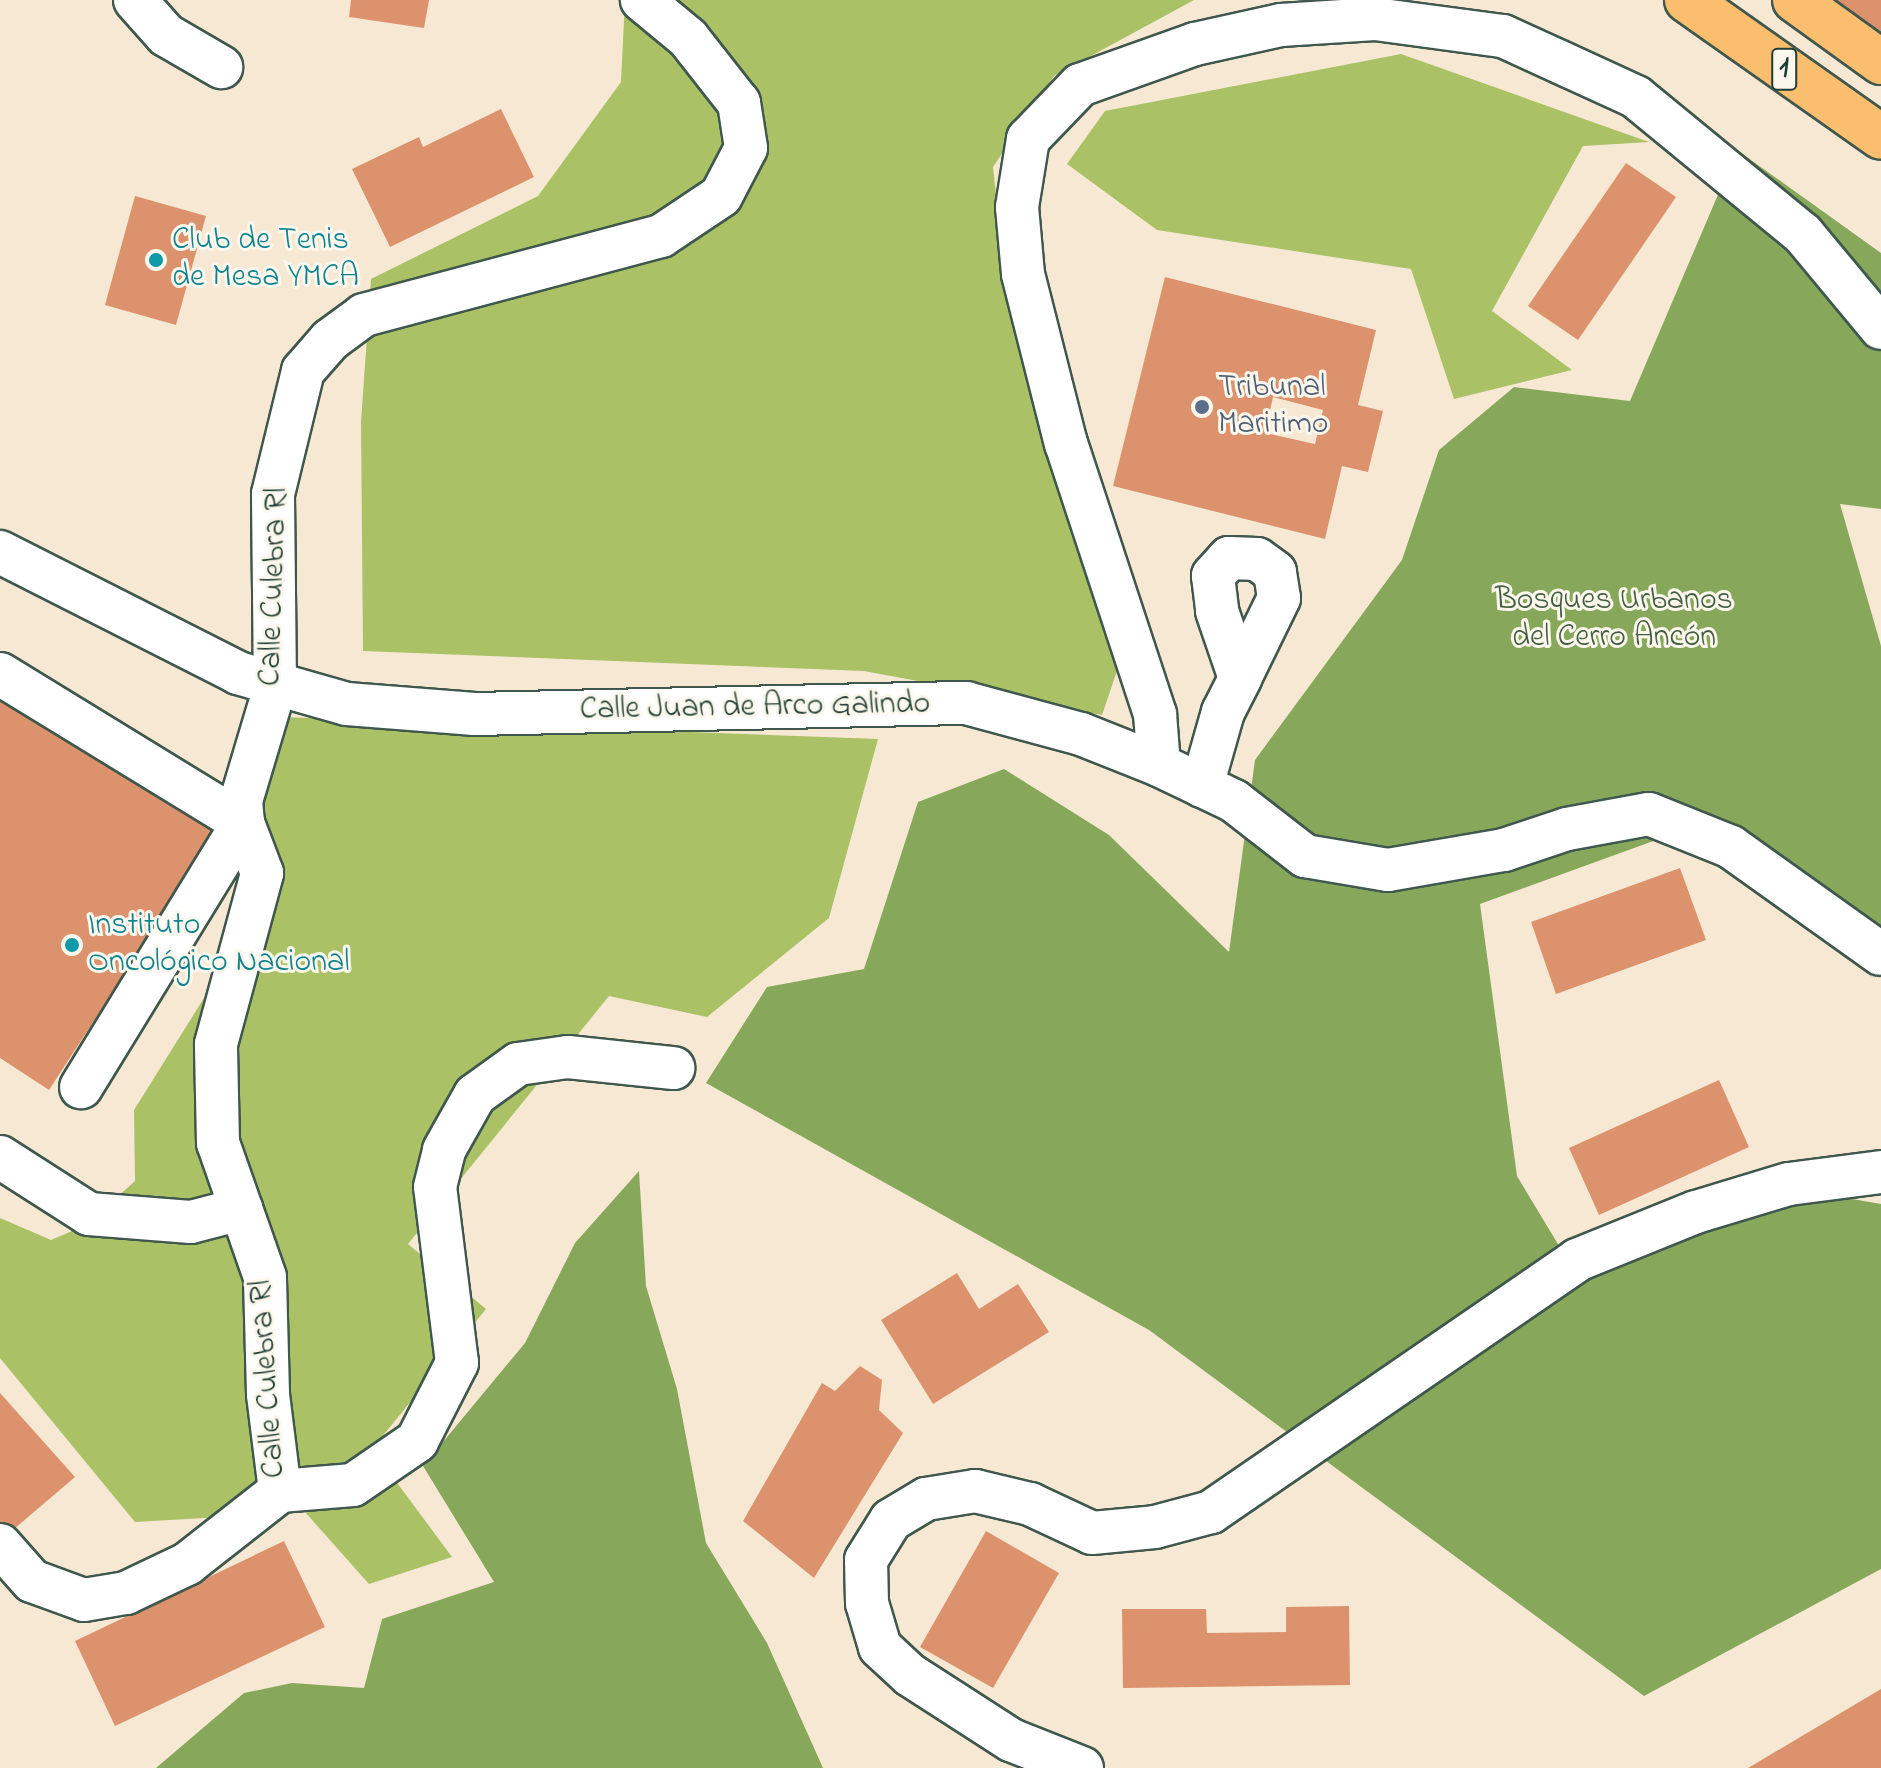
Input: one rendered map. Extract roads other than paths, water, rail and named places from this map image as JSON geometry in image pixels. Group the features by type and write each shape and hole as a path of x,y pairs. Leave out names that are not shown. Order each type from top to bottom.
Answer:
{"highway":[{"path":"1660,0 1745,41"},
{"name":"1","path":"1687,0 1881,137"},
{"name":"1","path":"1795,0 1881,62"}],"street":[{"path":"135,0 166,35 221,67"},
{"name":"Calle Culebra Rl","path":"0,1545 32,1581 84,1600 126,1593 187,1564 280,1491 268,1394 265,1277 218,1143 216,1044 262,873 243,823 241,801 275,687 273,494 303,371 330,340 364,315 661,236 721,196 746,148 739,103 688,38 642,0"},
{"path":"1159,765 1155,714 1066,444 1023,274 1017,207 1028,139 1080,85 1195,44 1281,25 1375,19 1503,36 1636,97 1803,234 1881,328"},
{"name":"Calle Juan de Arco Galindo","path":"0,552 90,601 275,687 347,704 475,714 966,703 1081,734 1159,765 1234,801 1305,856 1388,870 1504,850 1567,829 1649,814 1731,847 1881,954"},
{"path":"0,674 243,823 81,1087"},
{"path":"1202,786 1223,712 1240,678"},
{"path":"280,1491 353,1485 417,1441 457,1363 435,1187 444,1150 475,1095 518,1064 568,1057 673,1068"},
{"path":"0,1157 89,1214 191,1222 241,1209"},
{"path":"1082,1768 1011,1740 910,1675 880,1647 867,1603 866,1560 891,1520 926,1499 975,1491 1030,1504 1092,1533 1155,1527 1211,1512 1577,1260 1696,1212 1789,1184 1881,1172"}],"place":[{"name":"Club de Tenis de Mesa YMCA","path":"156,260"},
{"name":"Tribunal Maritimo","path":"1202,407"},
{"name":"Instituto Oncológico Nacional","path":"72,945"}],"park label":[{"name":"Bosques Urbanos del Cerro Ancón","path":"1614,620"}]}
